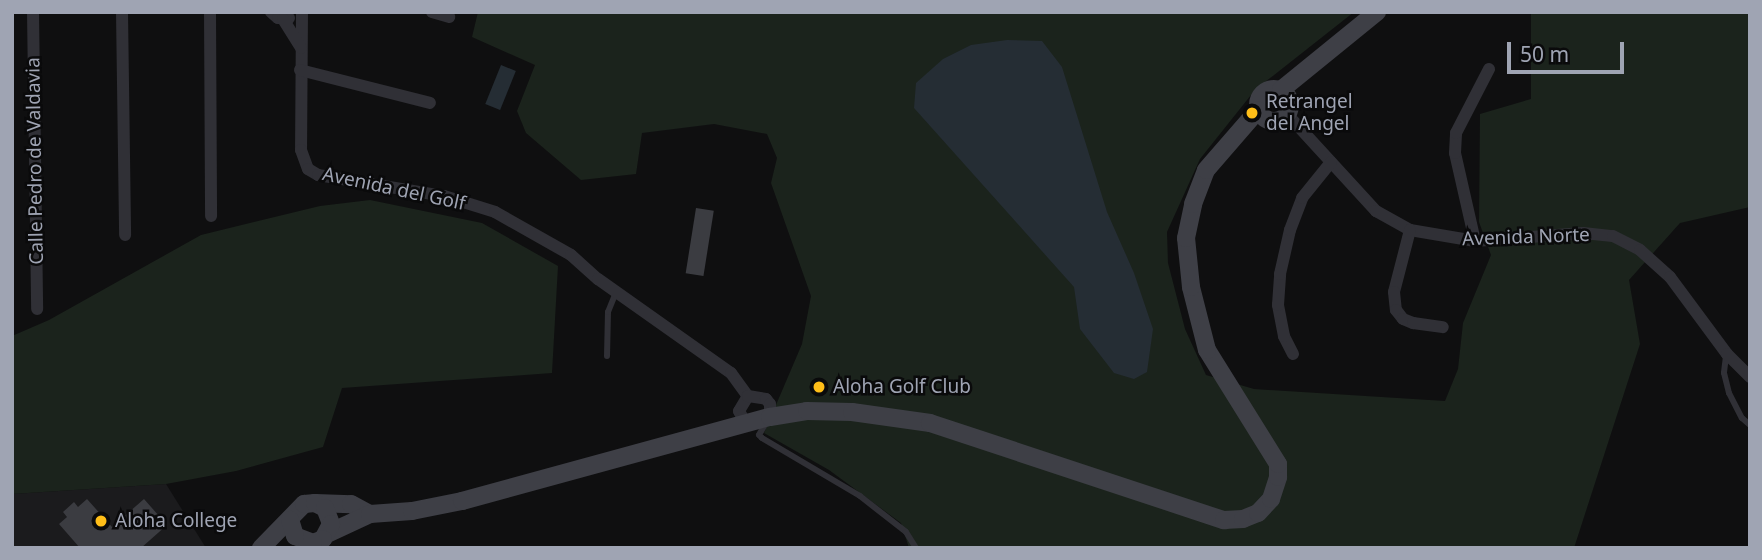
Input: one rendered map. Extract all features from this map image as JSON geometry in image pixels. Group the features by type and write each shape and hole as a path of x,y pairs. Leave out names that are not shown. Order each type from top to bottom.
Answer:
{"street":[{"name":"Calle Pedro de Valdavia","path":"33,12 37,309"},
{"path":"122,12 125,235"},
{"path":"209,12 211,216"},
{"path":"271,12 283,19 301,48"},
{"name":"Avenida del Golf","path":"283,19 300,12 301,150 308,169 318,175 444,196 495,212 571,255 616,292 732,373 748,396"},
{"path":"432,12 449,16"},
{"path":"290,520 298,545 313,543 326,540 370,514 412,511 462,500 769,417 807,411 852,412 930,423 1224,520 1242,519 1258,513 1271,499 1276,488 1278,464 1207,350 1191,287 1186,238 1192,204 1206,170 1258,110 1258,103 1266,91 1281,90 1377,12"},
{"path":"1475,241 1455,153 1456,133 1489,69"},
{"path":"300,70 430,103"},
{"path":"1258,110 1268,120 1275,121 1287,114 1290,101 1281,90"},
{"name":"Avenida Norte","path":"1287,114 1376,211 1410,230 1475,241 1583,233 1613,236 1640,250 1670,277 1727,354 1750,377"},
{"path":"1293,354 1283,336 1278,306 1280,274 1290,230 1302,198 1331,162"},
{"path":"1410,230 1394,292 1396,310 1403,319 1413,323 1443,327"},
{"path":"747,425 739,411 748,396 766,399 771,411 769,417"},
{"path":"315,503 330,515 326,540"},
{"path":"261,548 290,520 295,510 304,504 351,504 370,514"}],"lane":[{"path":"607,356 608,312 616,292"},
{"path":"1727,354 1724,373 1729,393 1742,418 1750,425"},
{"path":"769,417 759,435 762,439 860,496 906,532 916,548"}],"shaded area":[{"path":"478,12 1354,12 1255,90 1200,159 1167,232 1168,263 1185,329 1206,375 1254,389 1445,401 1458,369 1463,323 1491,255 1479,222 1480,114 1531,99 1531,12 1750,12 1750,207 1680,223 1629,280 1640,344 1574,548 909,548 901,523 829,470 764,433 802,344 811,296 771,183 777,158 767,134 714,124 642,133 636,174 581,180 526,133 517,111 535,65 472,37"},
{"path":"1007,40 1042,41 1062,67 1107,212 1134,273 1153,329 1147,372 1134,379 1114,373 1080,329 1074,287 914,108 916,83 943,59 971,45"},
{"path":"501,65 516,71 500,110 485,104"},
{"path":"370,200 482,223 558,266 552,373 342,388 323,447 236,471 166,484 12,494 12,336 49,320 201,235 320,206"},
{"name":"Aloha College","path":"166,484 206,548 12,548 12,494"}],"building":[{"path":"696,208 714,211 703,276 686,273"},
{"path":"87,499 112,527 144,499 167,525 141,548 80,548 59,524 67,517 63,512 74,502 78,507"}],"place":[{"name":"Retrangel del Angel","path":"1252,113"},
{"name":"Aloha Golf Club","path":"819,387"},
{"name":"Aloha College","path":"101,521"}]}
